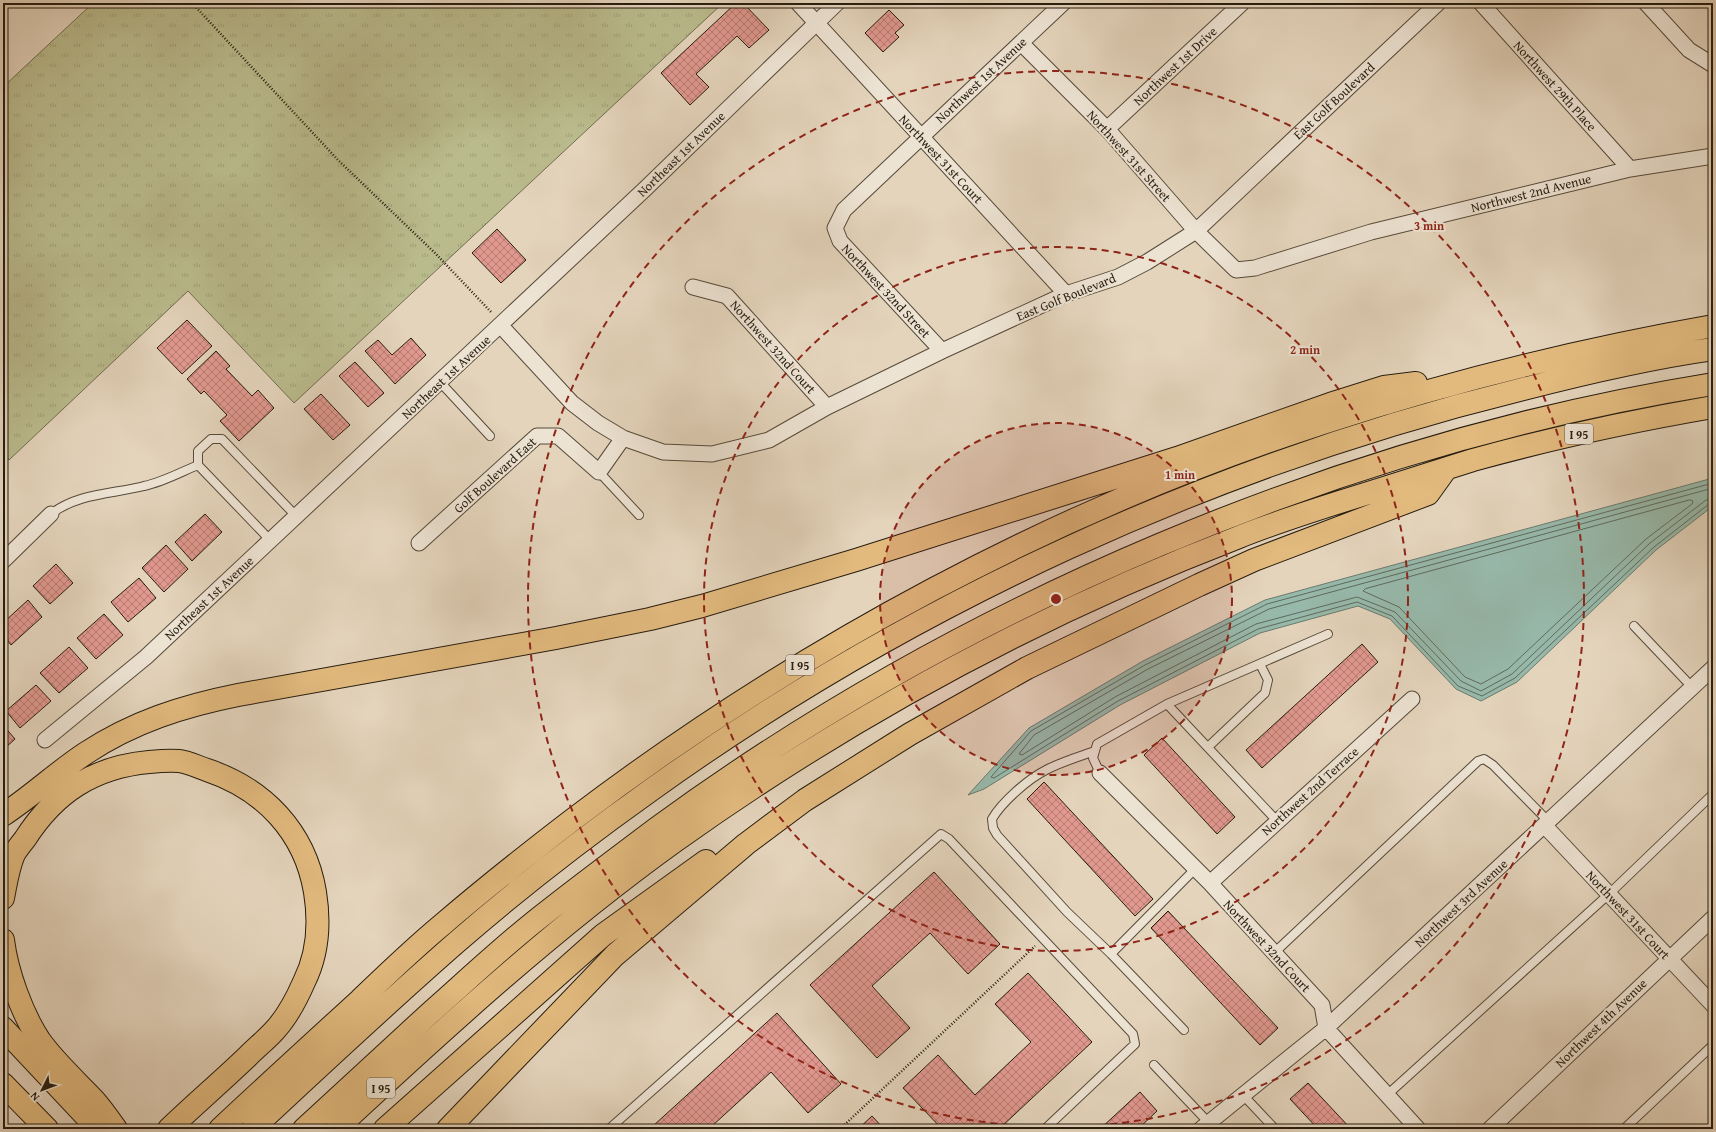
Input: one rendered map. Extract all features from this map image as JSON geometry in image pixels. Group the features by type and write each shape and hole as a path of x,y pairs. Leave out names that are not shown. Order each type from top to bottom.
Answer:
{"main road":[{"name":"I 95","path":"220,1129 436,930 572,821 706,725 794,669 871,624 1016,547 1168,480 1323,423 1482,375 1644,338 1713,326"},
{"path":"252,1129 458,941 585,839 720,742 788,699 930,617 1004,579 1091,538 1227,481 1307,452 1465,403 1623,365 1713,349"},
{"path":"3,821 10,811 70,764 104,742 144,722 184,707 232,696 596,630 702,606 901,546 1177,458 1330,404 1384,387 1482,375"},
{"path":"304,1129 469,978 532,924 596,874 660,826 796,734 866,692 938,652 1082,579 1232,516 1310,488 1386,462 1537,420 1625,400 1713,384"},
{"name":"I 95","path":"336,1129 484,994 546,941 673,842 808,752 878,710 1020,633 1169,566 1240,536 1289,519 1446,469 1550,440 1629,422 1713,407"},
{"path":"448,1129 615,955 780,817 910,734 1020,672 1254,560 1428,494 1446,469"},
{"path":"3,898 14,854 34,824 46,811 72,788 98,773 134,763 165,760 180,761 234,780 264,800 291,832 303,853 313,884 318,916 318,935 310,968 295,1000 276,1029 172,1126"},
{"path":"385,1129 603,935 758,823 780,817"},
{"path":"3,940 17,994 33,1029 50,1054 96,1102 116,1129"},
{"path":"3,1028 98,1129"},
{"path":"3,1084 47,1129"}],"street":[{"name":"Northwest 31st Court","path":"798,3 1066,294"},
{"name":"Northeast 1st Avenue","path":"45,740 146,657 271,541 645,189 837,3"},
{"name":"Northwest 1st Avenue","path":"835,228 844,210 1062,3"},
{"name":"Northwest 1st Drive","path":"1108,130 1242,3"},
{"name":"East Golf Boulevard","path":"500,326 572,403 598,423 623,438 663,452 712,454 769,440 827,407 942,351 1066,294 1118,277 1148,262 1196,231 1438,3"},
{"name":"Northwest 29th Place","path":"1481,3 1630,169"},
{"path":"1646,3 1689,50 1713,65"},
{"name":"Northwest 31st Street","path":"1021,42 1108,130 1196,231 1236,270"},
{"name":"Northwest 2nd Avenue","path":"1236,270 1255,268 1371,232 1630,169 1713,156"},
{"name":"Northwest 32nd Street","path":"835,228 840,242 942,351"},
{"name":"Northwest 32nd Court","path":"693,287 727,296 827,407"},
{"name":"Golf Boulevard East","path":"419,544 537,436 558,436 598,472"},
{"path":"598,472 623,438"},
{"path":"3,561 51,514"},
{"name":"Northwest 3rd Avenue","path":"1205,1126 1326,1028 1713,668"},
{"name":"Northwest 2nd Terrace","path":"1210,883 1412,699"},
{"name":"Northwest 32nd Court","path":"1100,773 1210,883 1322,1005 1326,1028"},
{"name":"Northwest 31st Court","path":"1546,823 1609,894 1713,1005"},
{"name":"Northwest 4th Avenue","path":"1490,1129 1713,918"},
{"path":"1326,1028 1418,1129"}],"lane":[{"path":"440,382 490,436"},
{"path":"271,541 198,465 198,451 211,439 222,439 296,517"},
{"path":"51,514 56,510 88,496 146,486 198,465"},
{"path":"598,472 638,515"},
{"path":"1634,626 1692,687"},
{"path":"1100,773 1093,758 1097,744 1167,704 1328,634"},
{"path":"1208,747 1265,693 1268,680 1260,664"},
{"path":"1167,704 1277,821"},
{"path":"1094,751 1044,770 1010,796 997,811 992,820 994,828 998,835 1067,912 1111,954 1184,1030"},
{"path":"1274,953 1478,761 1484,759 1493,765 1546,823"},
{"path":"1386,1095 1609,894 1713,794"},
{"path":"609,1129 941,834 950,839 1133,1034 1135,1044 1044,1129"},
{"path":"1111,954 1195,869"},
{"path":"1624,1129 1713,1045"},
{"path":"1154,1066 1205,1126"},
{"path":"1243,1095 1275,1129"}],"path":[{"path":"192,3 338,160 436,254 492,313 500,326"},
{"path":"840,1129 1043,939"}],"green space":[{"path":"93,3 723,3 294,403 188,291 9,460 3,453 3,87"}],"water":[{"path":"1713,478 1713,506 1656,550 1517,682 1481,701 1456,689 1390,619 1358,606 1260,633 1120,705 984,789 968,795 1029,728 1143,661 1265,600"}],"building":[{"path":"736,3 743,3 769,30 749,48 737,36 696,74 709,87 690,105 661,73"},
{"path":"889,10 904,25 895,33 899,37 883,52 865,33"},
{"path":"497,229 526,260 501,283 472,253"},
{"path":"187,320 212,346 182,374 157,348"},
{"path":"411,338 426,355 395,384 365,351 378,340 392,355"},
{"path":"216,351 230,366 226,369 252,396 258,390 274,408 239,441 220,421 227,415 204,391 201,394 187,379"},
{"path":"355,362 384,393 368,407 339,376"},
{"path":"321,394 350,425 333,440 304,409"},
{"path":"205,514 222,532 192,561 175,542"},
{"path":"166,545 188,569 164,592 142,568"},
{"path":"56,564 73,583 50,604 33,586"},
{"path":"139,578 156,598 128,622 111,602"},
{"path":"28,600 42,617 11,645 3,635 3,623"},
{"path":"104,614 123,635 96,659 77,638"},
{"path":"1362,644 1378,662 1262,768 1246,750"},
{"path":"69,647 88,668 59,693 40,673"},
{"path":"36,685 51,701 20,728 6,711"},
{"path":"3,725 15,739 3,750"},
{"path":"1162,738 1235,817 1217,834 1144,755"},
{"path":"1044,782 1153,899 1135,916 1027,799"},
{"path":"934,872 1000,944 968,974 930,933 872,986 910,1028 877,1058 810,985"},
{"path":"1168,911 1278,1028 1260,1045 1151,928"},
{"path":"1028,973 1092,1042 999,1129 942,1129 903,1088 938,1055 975,1095 1031,1042 995,1004"},
{"path":"777,1013 841,1084 808,1113 771,1072 712,1126 715,1129 656,1129 653,1126"},
{"path":"1308,1083 1351,1129 1318,1129 1290,1099"},
{"path":"1140,1092 1157,1111 1138,1129 1100,1129"},
{"path":"872,1116 884,1129 858,1129"}]}
